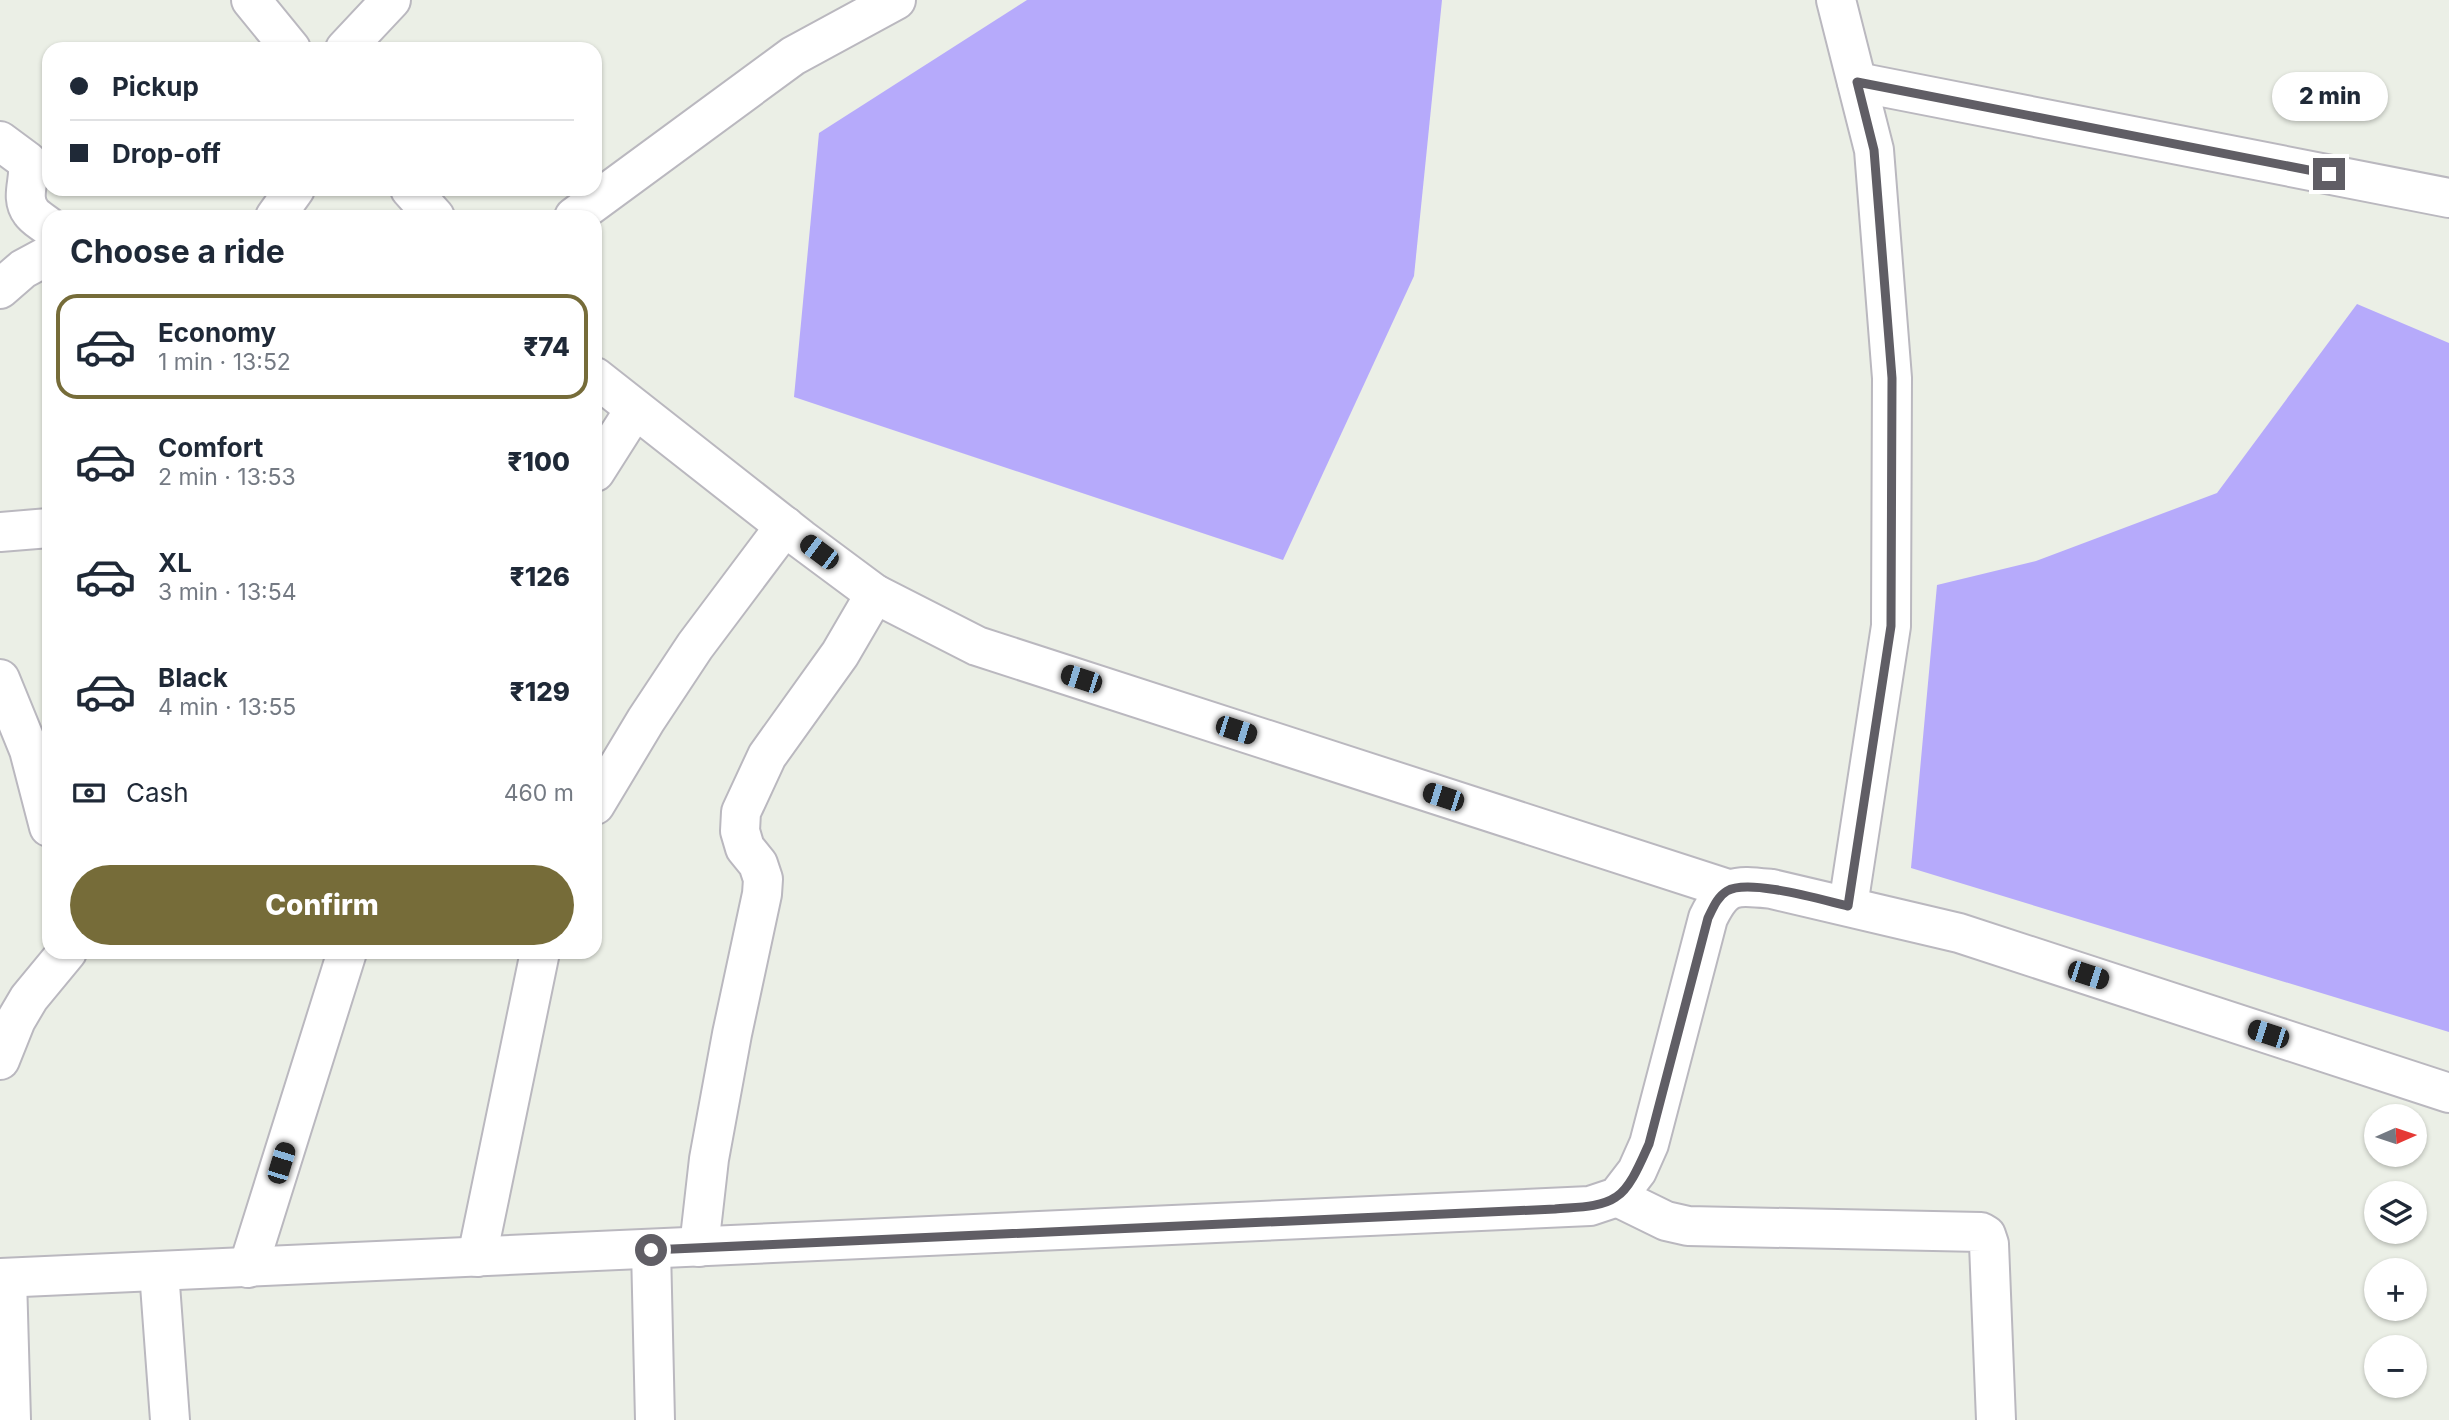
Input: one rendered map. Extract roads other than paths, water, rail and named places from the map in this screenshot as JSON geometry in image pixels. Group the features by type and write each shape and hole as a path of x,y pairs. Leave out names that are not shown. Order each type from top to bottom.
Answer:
{"street":[{"path":"352,42 391,0"},
{"path":"584,210 793,56 896,0"},
{"path":"1836,0 1874,150 1892,378 1891,626 1848,906"},
{"path":"265,4 287,42"},
{"path":"1857,82 2449,198"},
{"path":"0,141 27,161 27,205 42,221"},
{"path":"416,196 429,210"},
{"path":"0,289 23,269 42,259"},
{"path":"602,383 875,594 977,646 1728,889 1772,889 1959,933 2449,1093"},
{"path":"602,461 635,409"},
{"path":"602,793 695,646 785,526"},
{"path":"0,532 42,529"},
{"path":"699,1247 709,1159 762,894 763,879 758,864 745,848 740,831 741,812 767,756 840,654 875,594"},
{"path":"0,679 29,750 42,800"},
{"path":"11,1420 3,1278 1590,1206 1617,1197 1637,1171 1649,1144 1708,918 1717,900 1728,889"},
{"path":"0,1060 16,1020 29,998 61,959"},
{"path":"248,1268 345,959"},
{"path":"477,1257 539,959"},
{"path":"1617,1197 1666,1221 1688,1226 1982,1232 1989,1244 1996,1420"},
{"path":"651,1250 655,1420"},
{"path":"159,1271 170,1420"}]}
